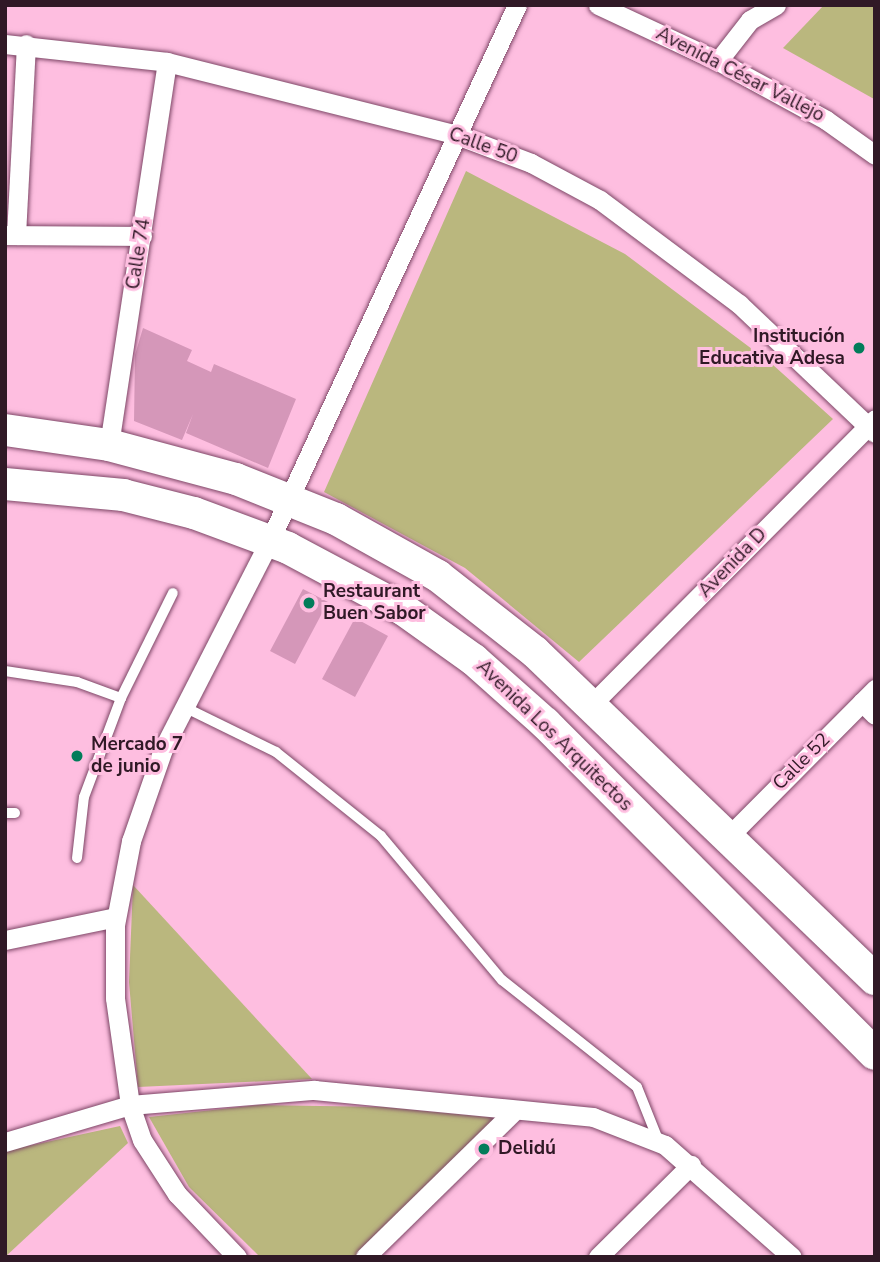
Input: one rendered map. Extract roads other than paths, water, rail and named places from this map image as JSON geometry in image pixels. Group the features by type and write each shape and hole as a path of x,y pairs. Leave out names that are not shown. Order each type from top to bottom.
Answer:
{"main road":[{"path":"5,430 108,445 289,499 438,576 534,652 730,835 875,979"},
{"name":"Avenida Los Arquitectos","path":"5,484 124,495 270,540 359,583 474,660 875,1054"}],"street":[{"path":"237,1257 177,1194 142,1140 130,1105 116,998 116,917 146,791 184,707 270,540 517,5"},
{"name":"Avenida César Vallejo","path":"598,5 718,61 871,142"},
{"path":"718,61 750,20 776,5"},
{"name":"Calle 50","path":"5,44 26,44 167,62 457,135 531,163 600,201 739,304 872,426"},
{"path":"26,44 10,235 142,236"},
{"name":"Calle 74","path":"108,445 167,62"},
{"name":"Avenida D","path":"590,706 872,426"},
{"name":"Calle 52","path":"730,835 870,702"},
{"path":"5,940 116,917"},
{"path":"5,1142 130,1105 314,1090 512,1113 593,1117 659,1142 691,1165 792,1257"},
{"path":"365,1257 512,1113"},
{"path":"598,1257 691,1165"}],"lane":[{"path":"77,858 84,797 121,698 173,593"},
{"path":"5,671 77,682 121,698"},
{"path":"184,707 276,752 381,836 502,980 636,1087 659,1142"}],"place":[{"name":"Institución Educativa Adesa","path":"859,348"},
{"name":"Restaurant Buen Sabor","path":"309,603"},
{"name":"Mercado 7 de junio","path":"77,756"},
{"name":"Delidú","path":"484,1149"}]}
